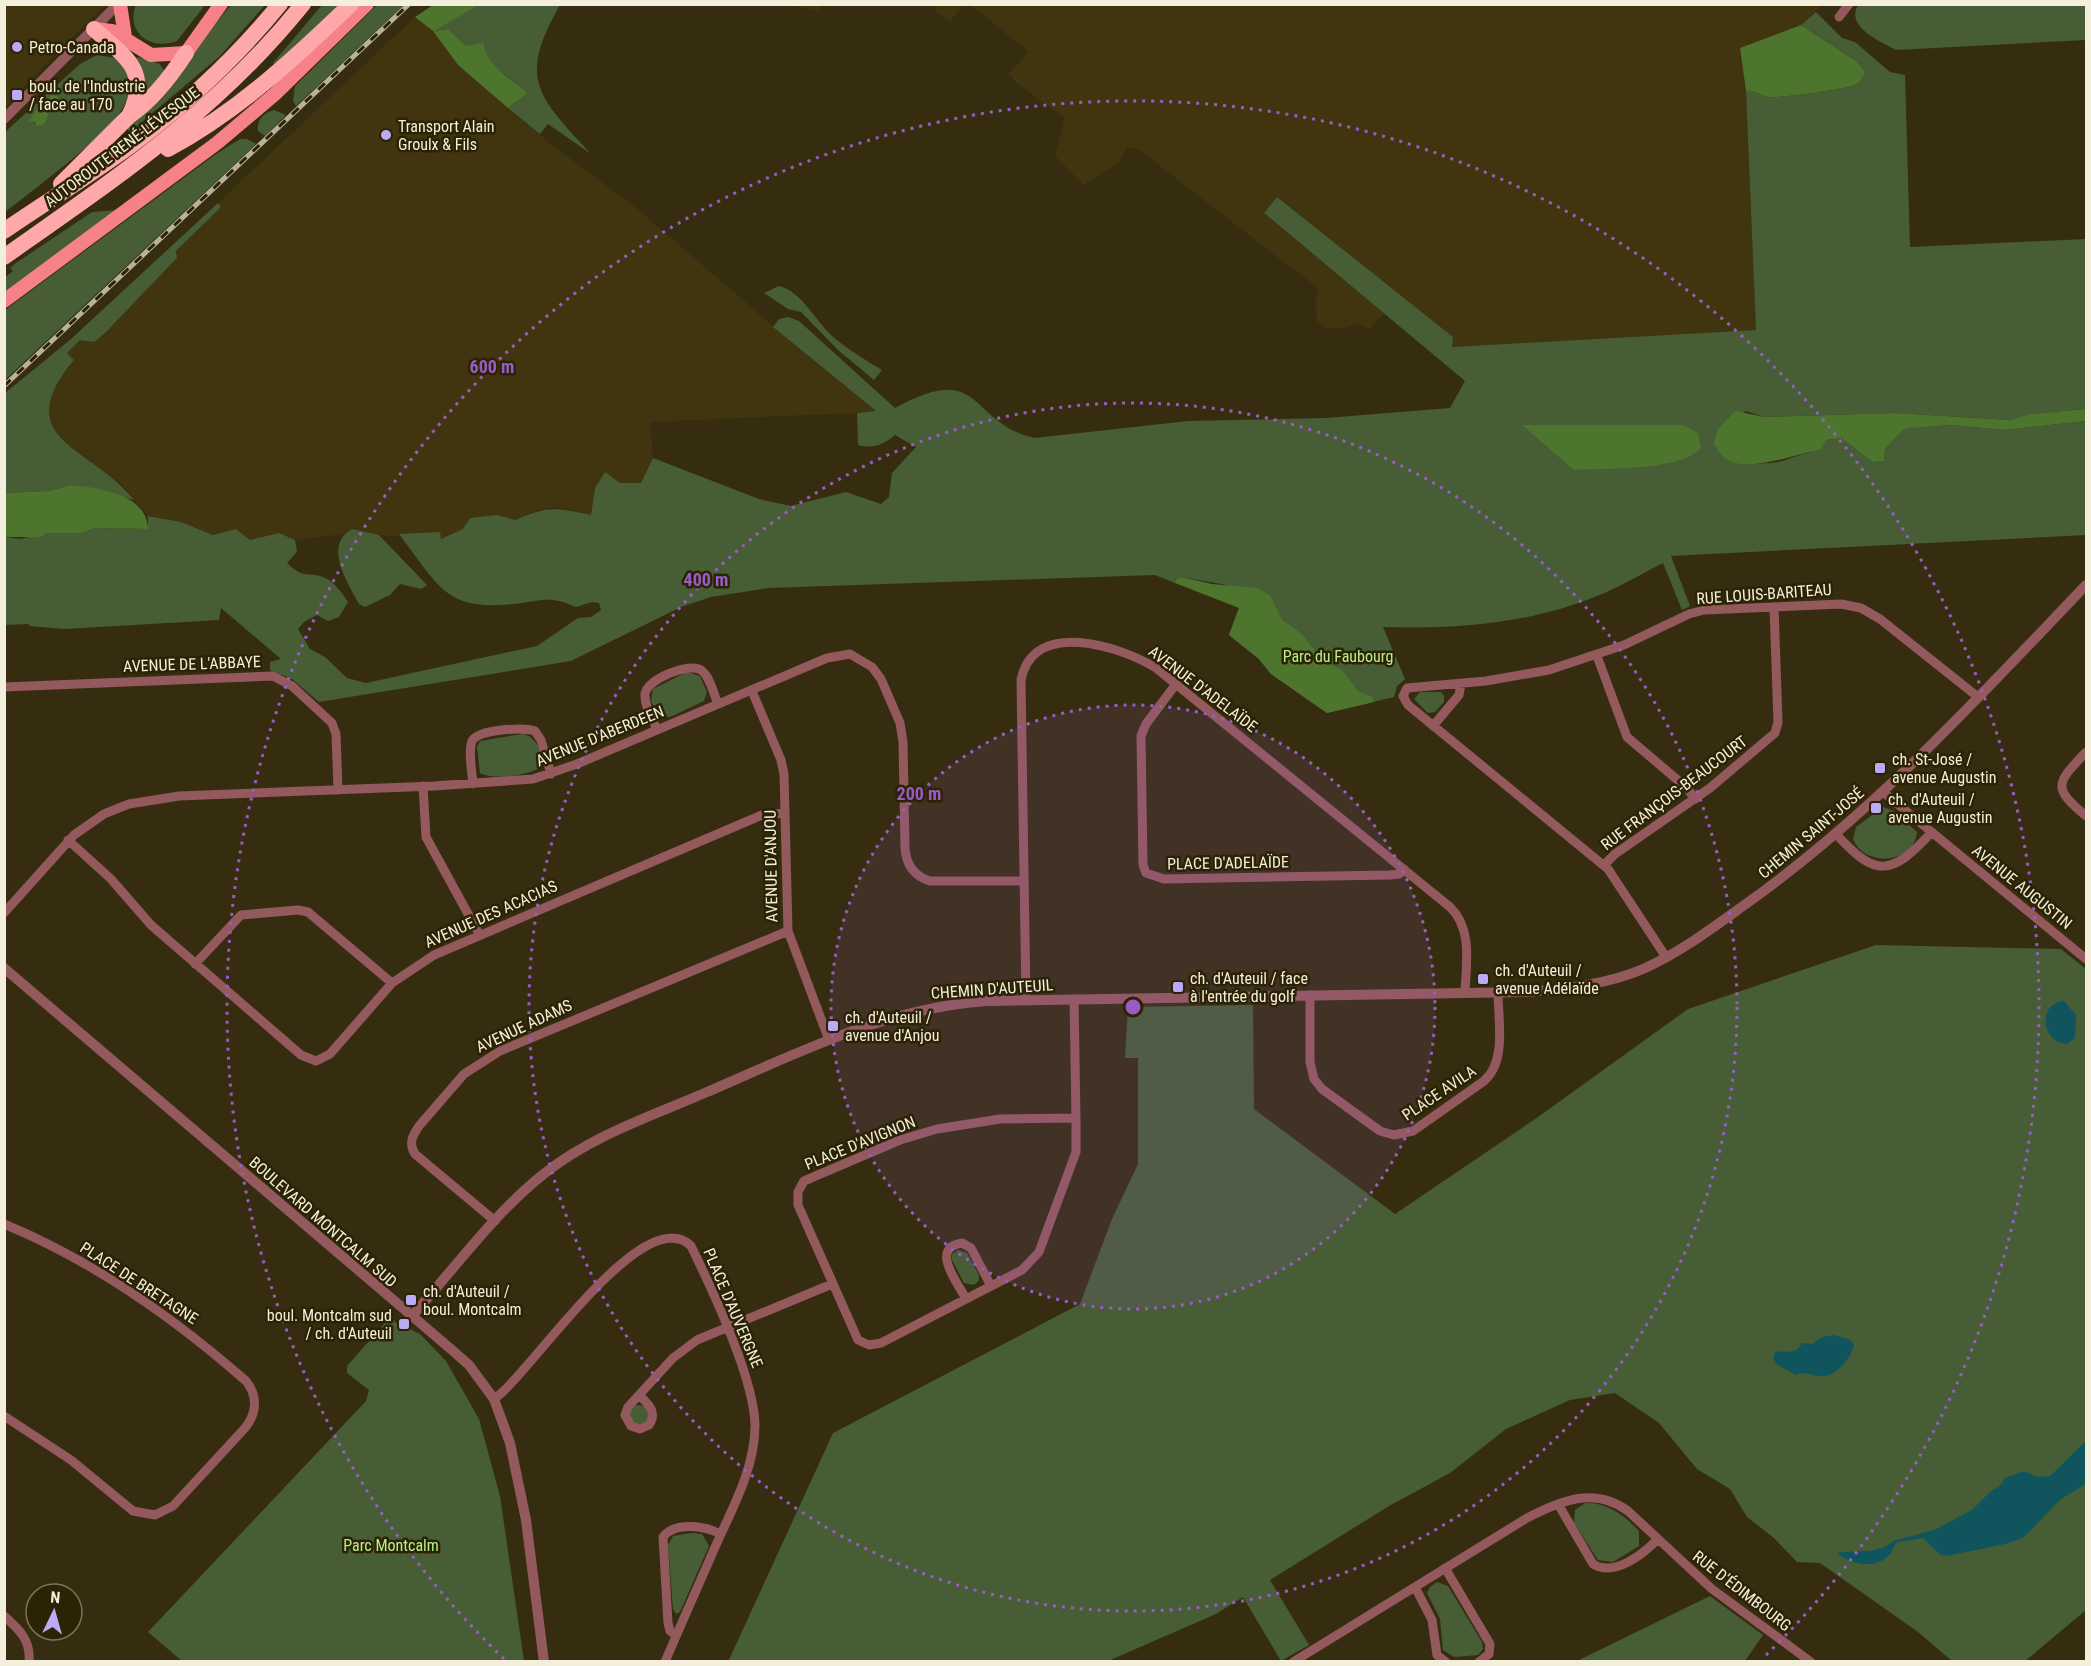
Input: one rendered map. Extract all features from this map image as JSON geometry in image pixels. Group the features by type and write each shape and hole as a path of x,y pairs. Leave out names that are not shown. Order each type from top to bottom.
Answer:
{"highway":[{"name":"AUTOROUTE RENÉ-LÉVESQUE","path":"4,231 121,152 182,105 237,52 280,4"},
{"name":"AUTOROUTE RENÉ-LÉVESQUE","path":"4,257 157,148 218,98 273,41 303,4"},
{"path":"115,178 231,112 288,64 351,4"},
{"path":"94,29 127,59 137,75 138,92 129,116"},
{"path":"42,204 129,116 140,109 176,69 186,53"}],"main road":[{"path":"119,4 124,37"},
{"path":"94,29 112,31 151,55 186,53 221,4"},
{"path":"4,301 217,143 280,89 367,4"}],"street":[{"path":"4,119 119,4"},
{"path":"1839,17 1849,4"},
{"name":"CHEMIN SAINT-JOSÉ","path":"1666,957 1757,896 1836,834 1883,792 2086,585"},
{"name":"RUE LOUIS-BARITEAU","path":"1666,957 1604,865 1408,705 1404,692 1412,685 1461,684 1531,674 1597,656 1695,612 1841,604 1871,612 1978,697"},
{"name":"RUE FRANÇOIS-BEAUCOURT","path":"1604,865 1615,854 1695,799 1765,744 1775,733 1778,722 1774,607"},
{"name":"AVENUE D'ADELAÏDE","path":"1026,1000 1022,673 1032,657 1056,644 1108,647 1135,656 1176,684 1450,907 1461,919 1466,938 1465,993"},
{"name":"AVENUE D'ABERDEEN","path":"4,913 68,840 104,814 149,799 525,780 551,774 837,655 850,654 867,662 881,679 902,729 905,848 910,867 920,877 930,881 1024,881"},
{"path":"1597,656 1627,737 1687,788 1695,799"},
{"path":"657,730 646,702 648,686 683,668 695,668 704,672 718,704"},
{"name":"AVENUE DE L'ABBAYE","path":"4,687 273,676 292,686 332,723 336,734 338,790"},
{"name":"PLACE D'ADELAÏDE","path":"1176,684 1146,724 1141,736 1143,865 1146,873 1164,879 1390,875 1399,874 1404,869"},
{"path":"1433,726 1459,695 1461,684"},
{"name":"AVENUE D'ANJOU","path":"752,691 781,760 785,813 788,931 830,1040"},
{"path":"472,784 473,741 481,734 513,729 529,729 537,734 551,774"},
{"path":"2086,752 2066,773 2062,788 2067,801 2086,816"},
{"path":"423,786 426,837 479,934"},
{"name":"AVENUE AUGUSTIN","path":"1883,792 2086,959"},
{"name":"AVENUE DES ACACIAS","path":"68,840 111,879 151,926 301,1055 314,1061 326,1057 392,982 434,955 762,815 785,813"},
{"path":"1836,834 1857,857 1883,866 1902,862 1931,833"},
{"path":"195,964 241,915 298,910 317,916 392,982"},
{"name":"AVENUE ADAMS","path":"495,1221 415,1154 411,1145 413,1134 419,1125 464,1074 500,1051 788,931"},
{"name":"CHEMIN D'AUTEUIL","path":"412,1316 495,1221 550,1169 597,1139 830,1040 883,1020 920,1010 974,1002 1538,991 1603,981 1642,969 1666,957"},
{"name":"BOULEVARD MONTCALM SUD","path":"4,969 469,1365 494,1399 510,1443 519,1482 544,1662"},
{"name":"PLACE AVILA","path":"1310,995 1310,1062 1314,1079 1322,1089 1380,1131 1394,1135 1417,1128 1484,1081 1493,1072 1498,1053 1498,992"},
{"name":"PLACE D'AVIGNON","path":"1074,999 1076,1118 1076,1152 1039,1252 1028,1266 881,1343 869,1345 854,1336 798,1205 798,1191 804,1181 900,1140 937,1129 1000,1119 1076,1118"},
{"name":"PLACE DE BRETAGNE","path":"4,1224 85,1264 160,1310 246,1381 252,1390 255,1404 253,1417 246,1428 181,1498 167,1511 149,1516 133,1511 71,1460 4,1416"},
{"name":"PLACE D'AUVERGNE","path":"494,1399 512,1383 600,1282 633,1256 665,1238 682,1238 691,1246 747,1381 755,1424 749,1466 665,1662"},
{"path":"966,1299 946,1260 947,1250 951,1246 962,1243 971,1248 991,1286"},
{"path":"639,1395 680,1351 726,1328 832,1284"},
{"name":"RUE D'ÉDIMBOURG","path":"1300,1660 1527,1518 1558,1504 1580,1498 1606,1499 1628,1511 1720,1596 1811,1662"},
{"path":"1558,1504 1593,1564 1599,1568 1610,1569 1621,1565 1657,1540"},
{"path":"676,1635 670,1631 668,1623 663,1537 673,1529 693,1527 708,1528 721,1534"},
{"path":"1445,1568 1490,1644 1489,1654 1479,1662"},
{"path":"1415,1587 1432,1620 1437,1654 1446,1662"},
{"path":"4,1616 25,1637 29,1648 29,1662"}],"shaded area":[{"path":"4,5 105,5 5,106"},
{"path":"789,5 823,5 818,11"},
{"path":"938,5 963,5 950,21 934,11"},
{"path":"971,5 1822,5 1801,25 1740,48 1746,91 1756,330 1452,347 1452,337 1277,197 1264,214 1384,313 1369,329 1357,324 1343,328 1325,328 1317,321 1315,303 1319,289 1138,149 1127,148 1118,163 1084,185 1055,156 1065,118 1017,83 1008,73 1029,52"},
{"path":"415,17 433,31 458,65 508,108 557,149 634,206 810,358 877,412 650,422 653,458 641,483 620,483 605,472 595,488 591,515 554,507 534,511 516,520 497,515 441,539 379,535 352,529 343,534 295,540 279,533 250,540 236,529 213,535 181,522 148,516 121,484 70,447 57,433 47,415 51,394 74,360 67,353 80,340 106,332 177,258 176,251 220,207 218,203"}],"green space":[{"path":"136,4 205,5 177,41 158,44 143,37 137,31 134,23"},
{"path":"1859,4 2086,5 2086,40 1896,50 1873,38 1860,26 1855,12"},
{"path":"231,5 265,5 220,56 130,132 127,128"},
{"path":"322,5 343,5 276,66 273,63"},
{"path":"377,5 404,5 296,106 293,101 295,86"},
{"path":"433,5 479,5 434,31 448,29 466,46 483,43 489,59 528,93 508,108 458,65 433,31 415,17"},
{"path":"479,5 560,5 539,52 537,70 540,86 558,117 591,154 548,124 540,134 508,108 528,93 495,67 485,54 466,46 448,29 433,31"},
{"name":"Parc du Faubourg","path":"1816,12 1842,38 1855,42 1890,72 1905,75 1910,247 2086,239 2086,409 2029,414 2010,420 1896,413 1765,417 1745,411 1725,458 1748,463 1773,463 1820,450 1825,440 1843,438 1874,462 1884,461 1885,449 1904,429 1950,425 2005,430 2086,421 2086,535 1671,556 1690,606 1682,610 1663,563 1606,592 1571,605 1519,619 1438,627 1383,627 1405,679 1397,686 1394,697 1327,713 1271,674 1259,659 1229,635 1239,608 1227,585 1182,577 1176,579 1175,583 1155,575 768,588 711,597 681,607 571,661 319,702 292,679 270,670 270,662 281,659 221,608 219,620 65,629 29,626 29,624 5,625 5,537 20,539 46,533 82,533 94,528 148,529 148,516 181,522 213,535 236,529 250,540 279,533 295,540 297,552 287,563 302,573 317,575 331,581 348,602 339,617 328,621 317,615 304,622 298,629 310,649 325,657 347,678 366,683 537,646 578,618 591,617 601,610 599,603 592,602 576,607 550,600 497,605 461,600 436,583 399,534 440,532 441,539 463,529 470,518 497,515 516,520 536,512 553,509 591,515 595,488 605,472 620,483 641,483 653,458 759,499 791,506 846,492 881,504 889,497 892,473 916,447 895,435 878,445 868,447 858,445 857,413 876,411 773,327 779,319 788,317 799,321 895,408 924,395 945,390 960,392 973,399 1012,430 1034,438 1188,421 1326,418 1450,408 1465,381 1264,213 1277,197 1453,337 1452,347 1756,330 1746,91 1773,97 1850,87 1862,79 1865,71 1856,61 1801,25"},
{"path":"1801,25 1856,61 1865,71 1861,81 1839,89 1783,97 1767,97 1746,91 1740,48"},
{"path":"97,55 115,58 126,72 130,86 127,100 108,128 95,140 5,212 5,132 80,64","holes":["49,96 53,108 39,126 32,121 35,110"]},
{"path":"138,57 160,64 164,71 148,93 135,59"},
{"path":"51,95 58,96 60,102 49,113 45,123 37,127 35,122 29,121 39,104"},
{"path":"274,110 286,115 265,136 258,131 258,124 264,115"},
{"path":"240,139 247,139 256,144 5,380 5,310 216,154"},
{"path":"218,203 221,207 176,251 177,258 106,332 94,342 80,340 67,353 74,360 56,387 49,408 52,426 63,440 117,482 134,500 71,485 48,491 5,493 5,393 71,339"},
{"path":"119,210 5,294 5,277 13,271 10,268 16,263 92,212"},
{"path":"779,286 801,300 838,341 882,370 874,380 838,350 801,312 788,309 764,293"},
{"path":"2086,409 2086,421 2005,430 1950,425 1904,429 1885,449 1884,461 1873,462 1842,438 1826,440 1820,450 1760,464 1736,463 1726,459 1714,444 1718,429 1735,411 1765,417 1896,413 2010,420 2029,414"},
{"path":"1522,425 1683,425 1698,433 1701,448 1677,461 1660,465 1574,470"},
{"path":"71,485 108,491 131,500 146,517 148,529 94,528 82,533 46,533 41,537 5,537 5,493 48,491"},
{"path":"352,529 379,535 427,585 421,589 400,584 390,595 365,607 359,604 344,575 338,554 343,536"},
{"path":"1182,577 1212,584 1257,588 1270,595 1282,620 1302,634 1322,660 1342,670 1358,691 1372,697 1374,702 1327,713 1271,674 1259,659 1229,635 1239,608 1175,583 1176,579"},
{"path":"687,672 700,676 707,692 704,701 670,717 659,716 651,701 653,689"},
{"path":"1420,692 1441,692 1444,702 1435,712 1428,713 1414,699"},
{"path":"522,734 532,738 538,747 541,758 539,768 509,776 480,773 477,747 480,741"},
{"path":"1883,807 1894,811 1917,832 1914,843 1907,851 1898,856 1877,858 1867,855 1853,839 1856,827"},
{"path":"1876,945 2061,949 2086,969 2086,1610 2025,1661 1952,1661 1918,1632 1820,1563 1797,1562 1774,1538 1747,1517 1730,1489 1697,1469 1659,1423 1615,1393 1570,1400 1506,1429 1450,1473 1389,1506 1270,1580 1309,1645 1281,1661 1243,1597 1216,1614 1108,1661 728,1662 833,1433 1080,1304 1112,1219 1138,1164 1138,1058 1125,1058 1128,1007 1253,1005 1254,1109 1395,1214 1538,1117 1688,1009"},
{"path":"958,1250 967,1253 979,1275 979,1280 974,1285 964,1283 952,1260 952,1254"},
{"name":"Parc Montcalm","path":"392,1315 392,1319 401,1327 403,1325 421,1335 446,1361 479,1419 500,1496 524,1661 182,1661 148,1632 366,1401 369,1390 347,1373 347,1366"},
{"path":"639,1405 646,1408 649,1415 646,1422 639,1425 632,1422 629,1415 632,1408"},
{"path":"1585,1503 1608,1507 1627,1520 1639,1531 1639,1546 1613,1562 1598,1560 1574,1523 1575,1510"},
{"path":"702,1534 709,1546 680,1612 676,1614 673,1609 668,1545 673,1536"},
{"path":"1437,1582 1448,1586 1482,1642 1483,1649 1478,1655 1454,1657 1443,1650 1440,1619 1427,1593 1430,1587"},
{"path":"1710,1596 1763,1635 1745,1661 1577,1661"}],"water":[{"path":"2064,1001 2076,1015 2075,1038 2067,1044 2058,1042 2052,1037 2046,1023 2049,1008 2055,1003"},
{"path":"1834,1335 1851,1340 1854,1346 1845,1362 1836,1371 1826,1376 1803,1373 1796,1375 1776,1364 1773,1358 1775,1352 1794,1351 1802,1343 1813,1344 1822,1337"},
{"path":"2086,1441 2086,1484 2061,1499 2023,1538 1947,1556 1939,1554 1923,1538 1898,1542 1885,1559 1872,1564 1852,1561 1840,1556 1838,1552 1870,1551 1885,1547 1893,1541 1934,1530 1972,1510 1991,1491 2000,1486 2005,1478 2024,1471 2038,1477 2050,1476"}],"railway":[{"path":"4,386 409,4"}],"place":[{"name":"Petro-Canada","path":"17,47"},
{"name":"boul. de l'Industrie / face au 170","path":"17,95"},
{"name":"Transport Alain Groulx & Fils","path":"386,135"},
{"name":"ch. St-José / avenue Augustin","path":"1880,768"},
{"name":"ch. d'Auteuil / avenue Augustin","path":"1876,808"},
{"name":"ch. d'Auteuil / avenue Adélaïde","path":"1483,979"},
{"name":"ch. d'Auteuil / face à l'entrée du golf","path":"1178,987"},
{"name":"ch. d'Auteuil / avenue d'Anjou","path":"833,1026"},
{"name":"ch. d'Auteuil / boul. Montcalm","path":"411,1300"},
{"name":"boul. Montcalm sud / ch. d'Auteuil","path":"404,1324"}]}
